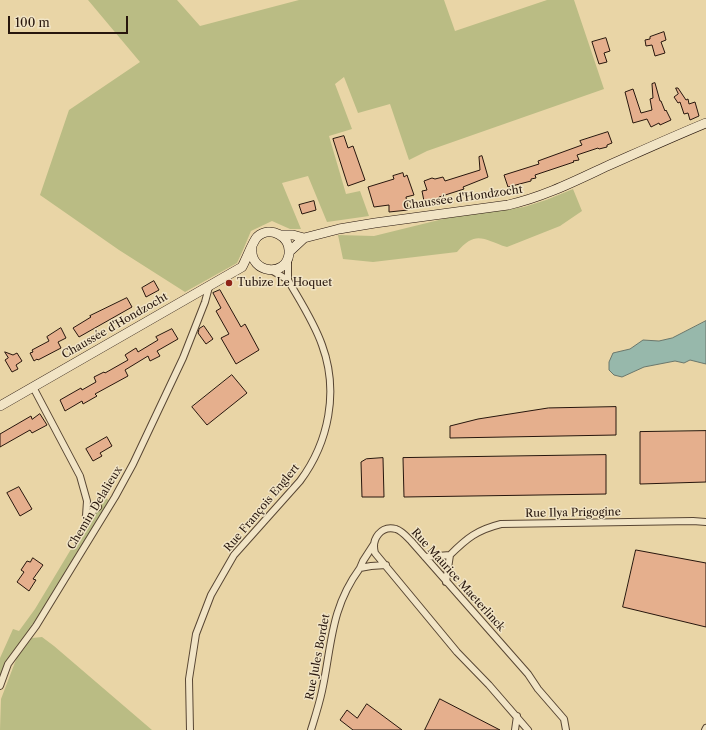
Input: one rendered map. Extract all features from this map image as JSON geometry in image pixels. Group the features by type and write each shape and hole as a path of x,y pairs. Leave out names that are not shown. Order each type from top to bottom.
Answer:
{"main road":[{"name":"Chaussée d'Hondzocht","path":"304,238 339,229 368,224 528,201 550,193 676,134 706,123"},
{"path":"269,232 304,238 288,255 282,266 276,269 252,269 242,267 252,249 254,241 263,233 269,232"},
{"path":"281,235 288,244 288,255"},
{"path":"252,249 253,260 261,268"},
{"name":"Chaussée d'Hondzocht","path":"0,406 242,267"}],"street":[{"path":"288,255 288,280"},
{"path":"271,270 288,280"},
{"name":"Rue François Englert","path":"190,730 189,679 196,634 211,595 234,555 300,481 309,468 324,435 327,422 330,389 328,364 317,332 288,280"},
{"name":"Chemin Delalieux","path":"0,686 8,664 44,613 115,497 133,464 183,358 205,302 209,287"},
{"path":"33,387 80,476 87,501 86,516 98,507"},
{"name":"Rue Ilya Prigogine","path":"450,555 472,535 487,528 502,524 706,522"},
{"name":"Rue Maurice Maeterlinck","path":"374,544 376,536 388,528 400,531 411,541 461,599 485,623 528,674 538,689 564,719 566,730"},
{"path":"374,544 375,552 457,652 517,716 528,730"},
{"name":"Rue Jules Bordet","path":"311,730 322,691 336,616 344,593 374,544"},
{"path":"425,557 450,555 446,582"},
{"path":"360,568 386,565"},
{"path":"514,730 517,716"}],"green space":[{"path":"88,0 177,0 200,26 299,0 444,0 455,31 547,0 574,0 604,89 427,151 409,160 390,104 358,113 344,77 335,84 352,129 329,136 346,194 360,191 369,216 327,222 308,176 282,183 301,229 290,229 272,221 251,231 237,263 185,292 119,250 40,195 69,110 140,62"},
{"path":"573,189 582,211 560,226 507,247 486,239 475,238 464,245 457,252 373,262 343,259 338,235 374,236 447,218 524,207"},
{"path":"103,496 110,501 0,681 0,658 13,629 19,631 35,609"},
{"path":"42,637 152,730 0,730 1,699 17,657 32,638"}],"shaded area":[{"path":"706,321 706,364 690,360 684,363 675,361 644,367 622,377 614,375 609,370 609,362 613,353 630,349 643,340 659,341 672,338"}],"building":[{"path":"664,32 666,40 661,42 665,53 655,56 652,45 646,46 645,40"},
{"path":"606,38 610,51 604,53 607,62 599,64 592,42"},
{"path":"655,83 660,101 671,120 651,127 647,119 633,123 625,92 633,89 641,113 652,110 650,99 653,98 652,84"},
{"path":"676,88 678,88 686,100 688,99 689,104 695,102 699,116 690,120 688,113 684,114 680,102 678,103 674,97 678,94"},
{"path":"608,132 612,143 607,145 607,147 598,148 577,155 579,160 535,175 536,178 531,179 531,181 508,187 504,175 539,164 538,161 582,145 580,141"},
{"path":"344,136 348,148 353,146 365,180 348,186 333,139"},
{"path":"482,156 488,177 463,187 464,189 439,197 439,199 424,201 422,191 427,190 424,181 432,178 435,179 443,177 445,181 480,170 479,157"},
{"path":"403,173 404,177 407,175 414,195 406,197 408,210 389,212 389,205 374,207 368,187 394,179 393,176"},
{"path":"314,201 316,210 302,214 299,205"},
{"path":"154,281 159,290 146,297 142,288"},
{"path":"220,290 241,327 245,324 259,350 236,364 221,338 229,334 216,311 221,308 213,293"},
{"path":"127,298 132,307 79,337 73,328 91,317 90,316"},
{"path":"204,326 213,339 206,344 198,333 199,329"},
{"path":"61,328 66,338 58,342 61,348 34,361 30,353 33,352 32,350 49,341 47,337"},
{"path":"172,329 178,339 157,351 160,356 150,361 148,356 125,370 128,376 95,394 97,396 83,404 82,401 65,411 60,400 81,388 82,390 96,382 94,377 104,372 105,373 128,360 125,355 136,348 138,352 158,340 156,337"},
{"path":"5,352 13,355 17,353 22,361 16,365 18,369 12,372 5,360 8,358"},
{"path":"232,375 247,393 207,425 192,407"},
{"path":"616,407 616,435 450,438 450,426 478,419 548,408"},
{"path":"40,414 47,425 32,433 30,430 0,447 0,434 31,416 32,419"},
{"path":"706,431 706,482 640,484 640,432"},
{"path":"107,437 112,446 100,453 102,456 93,461 86,449"},
{"path":"606,455 606,494 404,497 403,458"},
{"path":"383,458 384,497 362,497 361,462 366,459"},
{"path":"19,487 32,509 20,516 7,493"},
{"path":"636,550 706,563 706,627 623,607"},
{"path":"33,558 43,565 33,579 36,580 29,591 17,582 24,572 21,570 27,561 30,562"},
{"path":"440,699 500,730 425,730"},
{"path":"367,704 402,730 353,730 340,720 347,710 357,718"}],"place":[{"name":"Tubize Le Hoquet","path":"229,283"}]}
